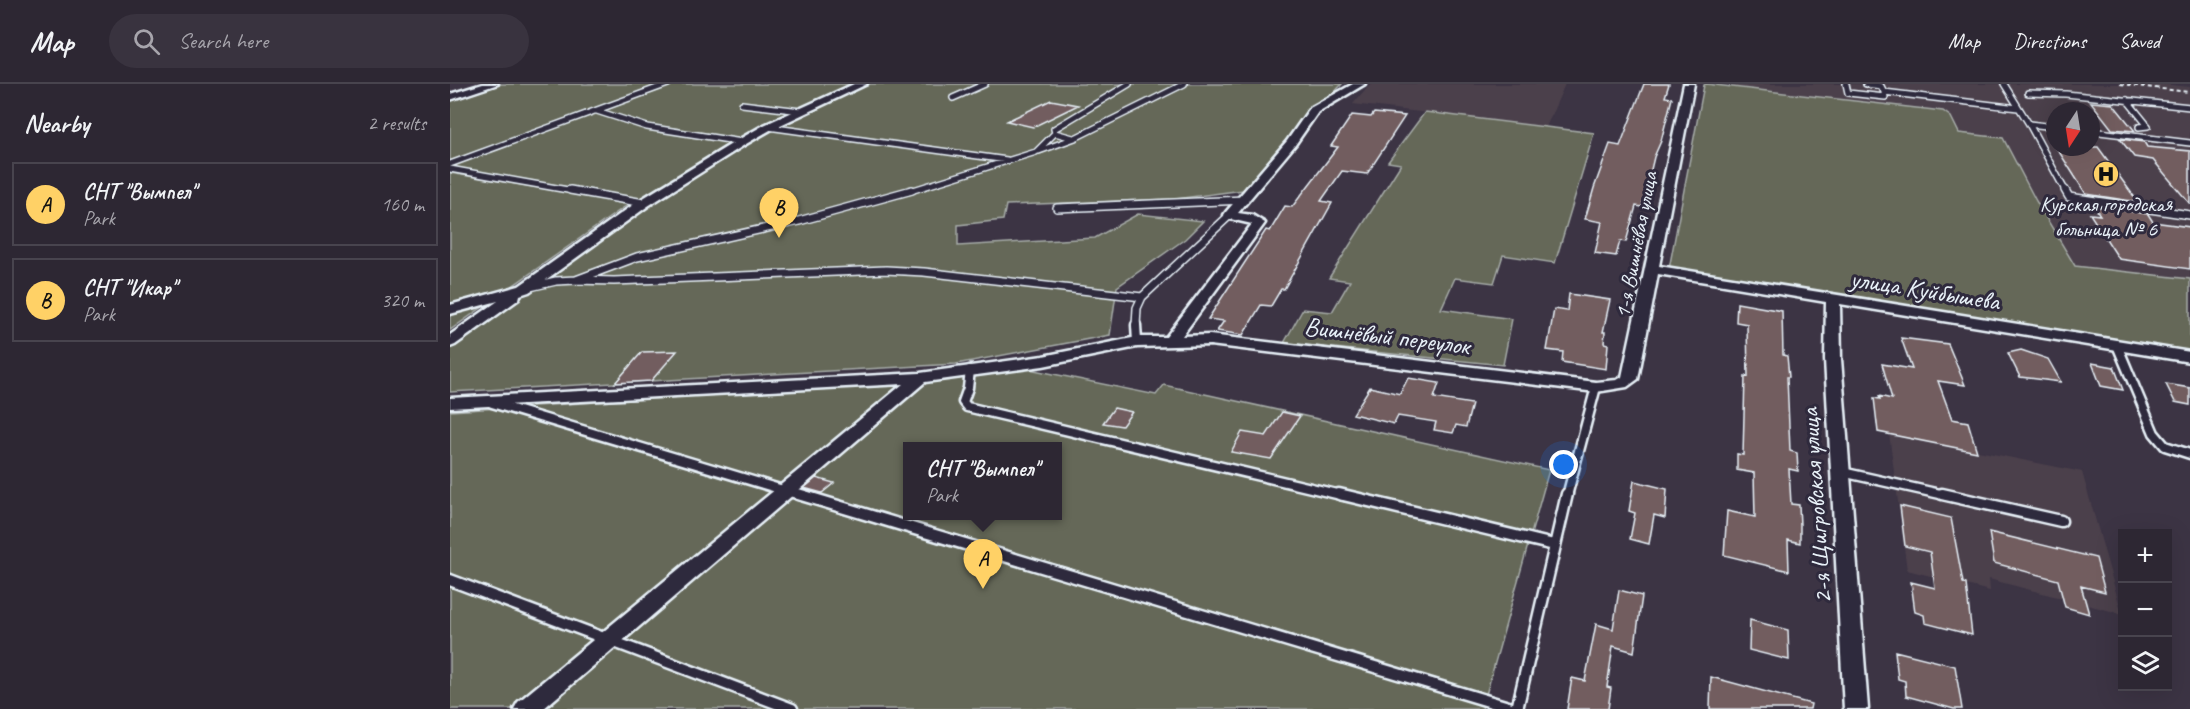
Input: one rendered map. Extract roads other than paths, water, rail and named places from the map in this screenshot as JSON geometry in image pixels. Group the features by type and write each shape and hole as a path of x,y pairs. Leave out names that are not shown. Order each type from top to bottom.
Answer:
{"street":[{"path":"450,97 493,84"},
{"path":"450,342 644,203 768,127 862,84"},
{"path":"1230,215 1245,200 1314,110 1360,84"},
{"name":"1-я Вишнёвая улица","path":"1596,387 1621,384 1630,379 1689,84"},
{"path":"1171,340 1259,223 1248,218 1230,215"},
{"name":"улица Куйбышева","path":"1653,269 2190,357"},
{"path":"450,310 524,289"},
{"name":"2-я Щигровская улица","path":"1833,300 1833,359 1856,709"},
{"name":"Вишнёвый переулок","path":"450,403 920,378 1043,361 1137,342 1171,340 1210,340 1596,387"},
{"path":"526,709 920,378"}],"lane":[{"path":"450,164 668,84"},
{"path":"953,98 985,84"},
{"path":"1036,152 1054,133 1054,129 1129,84"},
{"path":"576,280 637,257 799,220 931,185 1036,152 1075,138 1184,84"},
{"path":"1846,84 1848,93 1885,97 1881,86 1866,84"},
{"path":"2004,84 2069,197 2190,215"},
{"path":"1884,92 2018,108"},
{"path":"2028,93 2066,94 2190,107"},
{"path":"2127,100 2148,126 2139,127"},
{"path":"742,104 801,111"},
{"path":"597,111 647,126 742,142"},
{"path":"2029,124 2046,126"},
{"path":"768,127 1011,160"},
{"path":"2100,132 2190,143"},
{"path":"1054,133 1075,138"},
{"path":"450,169 644,203"},
{"path":"1056,208 1245,200"},
{"path":"1137,342 1135,319 1137,305 1142,297 1230,215"},
{"path":"524,289 550,282 576,280 614,281 886,270 924,272 1142,297"},
{"path":"2117,345 2154,433 2165,446 2190,454"},
{"path":"970,370 968,388 963,402 967,407 1554,545"},
{"path":"487,401 1516,709 1554,545 1596,387"},
{"path":"1842,472 2061,521"},
{"path":"450,580 792,709"}],"place":[{"name":"Курская городская больница № 6","path":"2106,174"},
{"name":"СНТ \"Икар\"","path":"779,238"},
{"name":"СНТ \"Вымпел\"","path":"983,589"}]}
